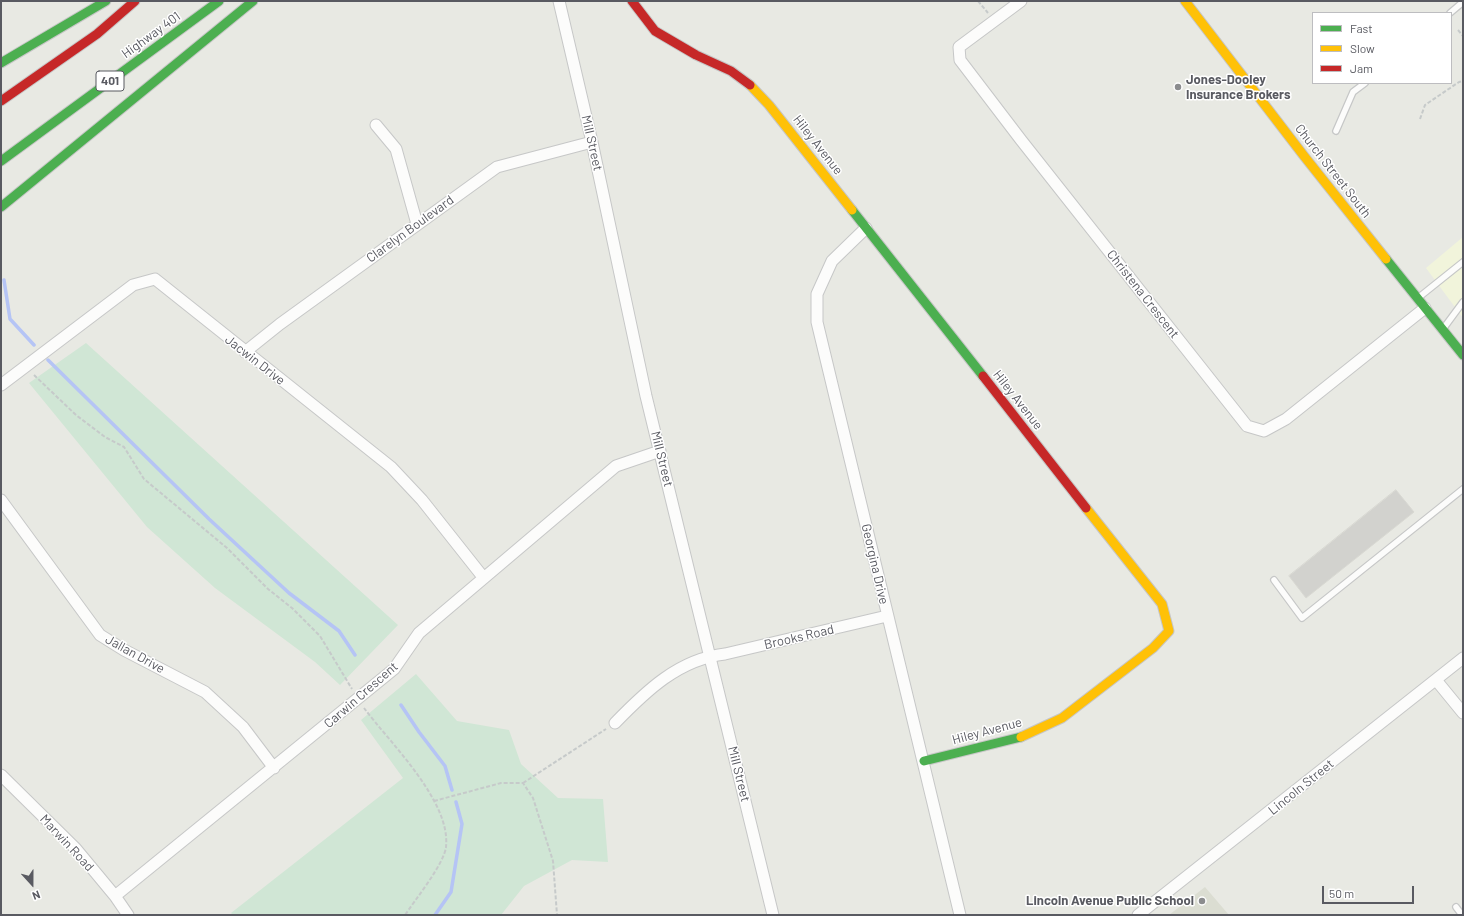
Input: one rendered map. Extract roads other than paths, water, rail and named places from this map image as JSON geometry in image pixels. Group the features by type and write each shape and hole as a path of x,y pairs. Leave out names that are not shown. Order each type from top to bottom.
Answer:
{"main road":[{"path":"1,63 106,1"},
{"path":"1,101 97,34 135,1"},
{"name":"Highway 401","path":"1,161 219,1"},
{"path":"1,207 253,1"},
{"name":"Hiley Avenue","path":"632,1 655,31 696,55 731,71 752,86 797,138 1162,604 1169,631 1153,648 1062,718 1026,736 924,761"},
{"name":"Church Street South","path":"1185,1 1416,298 1463,355"}],"street":[{"name":"Mill Street","path":"559,1 592,142 646,396 711,656 773,915"},
{"name":"Christena Crescent","path":"1021,1 958,47 960,60 1021,140 1247,426 1264,431 1286,418 1425,308"},
{"path":"376,125 396,149 417,224"},
{"name":"Clarelyn Boulevard","path":"245,352 280,324 497,167 592,142"},
{"name":"Georgina Drive","path":"866,228 832,261 817,294 817,322 960,915"},
{"name":"Jacwin Drive","path":"1,386 133,284 155,279 391,467 422,500 483,577"},
{"name":"Carwin Crescent","path":"115,896 358,700 394,669 420,633 483,577 533,537 616,466 660,451"},
{"name":"Jallan Drive","path":"1,500 100,635 124,650 205,692 242,727 274,768"},
{"name":"Brooks Road","path":"615,724 640,697 664,678 686,664 711,656 726,654 887,616"},
{"name":"Lincoln Street","path":"1138,915 1463,658"},
{"path":"1436,680 1463,712"},
{"name":"Marwin Road","path":"1,775 76,850 115,896 128,915"}],"lane":[{"path":"1451,12 1463,2"},
{"path":"1336,131 1353,92 1364,84"},
{"path":"1416,298 1463,262"},
{"path":"1443,330 1463,302"},
{"path":"1274,580 1302,618 1463,489"},
{"path":"1456,907 1462,915"}],"waterway":[{"path":"4,280 10,319 34,345"},
{"path":"48,360 209,519 289,593 339,631 355,655"},
{"path":"401,705 445,766 452,790"},
{"path":"435,915 451,892 462,824 456,802"}],"place":[{"name":"Jones-Dooley Insurance Brokers","path":"1178,87"},
{"name":"Lincoln Avenue Public School","path":"1202,901"}]}
